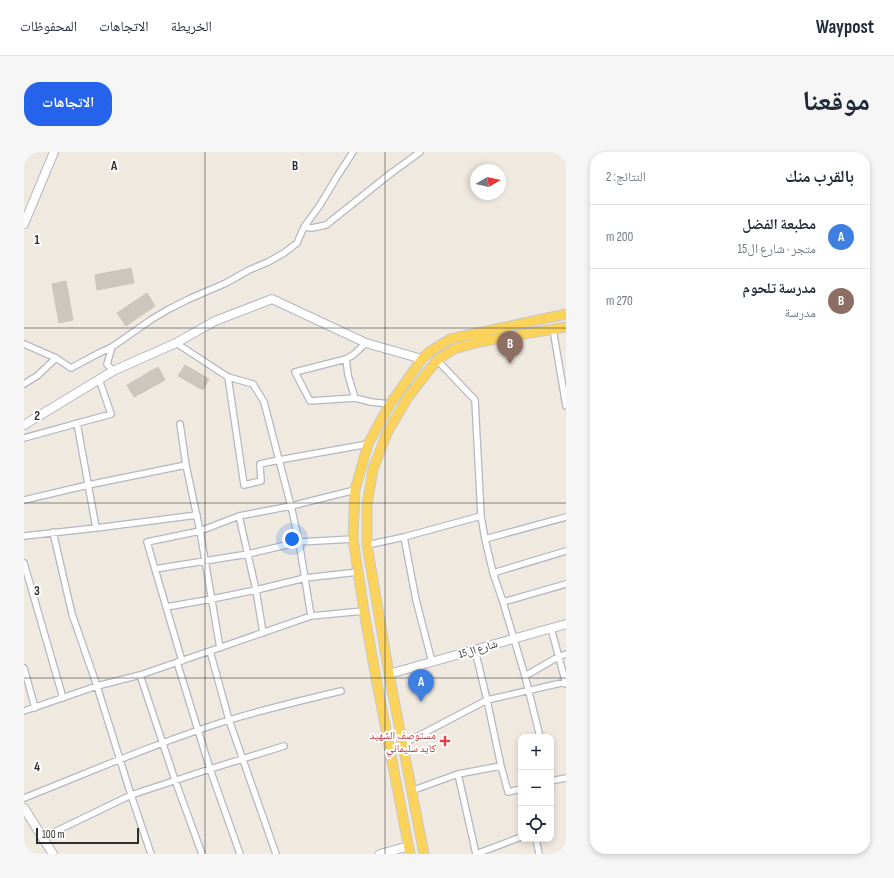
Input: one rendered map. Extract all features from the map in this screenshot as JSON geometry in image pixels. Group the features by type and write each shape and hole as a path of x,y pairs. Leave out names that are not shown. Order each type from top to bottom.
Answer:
{"main road":[{"path":"410,850 364,611 353,538 355,490 368,444 390,404 422,359 429,352 450,339 566,314"},
{"path":"424,854 389,674 367,544 367,505 373,469 387,433 404,403 437,360 454,349 480,342 566,327"}],"street":[{"path":"24,224 54,152"},
{"path":"24,344 56,358 71,368 112,347 152,319 170,309 226,283 284,253 297,243 304,227 320,205 353,152"},
{"path":"304,227 312,228 326,225 420,152"},
{"path":"24,426 113,371 176,343 215,321 272,299 366,343 422,359"},
{"path":"553,330 566,406"},
{"path":"176,343 228,377 253,384 264,402 280,460 299,542 311,616"},
{"path":"366,343 353,355 346,359 295,372 310,401 355,398 371,402 390,404"},
{"path":"112,347 107,364 113,371"},
{"path":"24,384 37,376 56,358"},
{"path":"346,359 348,375 355,398"},
{"path":"437,360 475,400 481,516 485,539 493,573 525,676 539,734"},
{"path":"228,377 244,485 261,481 260,464 368,444"},
{"path":"24,438 111,414 99,379"},
{"path":"77,423 96,528"},
{"path":"180,424 186,465 200,530 220,648"},
{"path":"24,500 186,465"},
{"path":"240,854 198,731 148,542 200,530 239,516 291,506 355,490"},
{"path":"24,536 197,515"},
{"path":"239,516 256,590 263,633"},
{"path":"367,544 404,537 481,516"},
{"path":"485,539 566,517"},
{"path":"53,532 72,614 97,686 151,854"},
{"path":"404,537 416,600 432,662"},
{"path":"155,569 248,554 299,542 353,538"},
{"path":"493,573 566,550"},
{"path":"24,563 63,698"},
{"path":"166,607 256,590 305,578 358,572"},
{"path":"503,602 566,584"},
{"path":"24,711 97,686 179,662 311,616 364,611"},
{"name":"شارع ال15","path":"389,674 566,624"},
{"path":"402,744 487,700 566,683 550,628"},
{"path":"474,650 508,792 518,790"},
{"path":"210,651 229,720 276,854"},
{"path":"525,676 566,654"},
{"path":"24,668 35,708"},
{"path":"140,674 202,854"},
{"path":"24,798 120,759 229,720 341,691"},
{"path":"42,838 131,795 284,746"},
{"path":"412,791 458,774 501,766"},
{"path":"458,774 476,854 518,838"},
{"path":"554,780 566,778"},
{"path":"24,808 53,854"},
{"path":"537,842 539,854"},
{"path":"380,854 410,850"}],"building":[{"path":"131,268 134,283 97,290 95,275"},
{"path":"66,281 73,320 59,323 52,284"},
{"path":"147,293 155,306 126,326 117,313"},
{"path":"185,365 209,379 203,390 178,376"},
{"path":"158,367 165,380 134,397 127,385"}],"place":[{"name":"مدرسة تلحوم","path":"510,364"},
{"name":"مطبعة الفضل","path":"421,702"},
{"name":"مستوصف الشهيد كايد سليماني","path":"445,741"}]}
